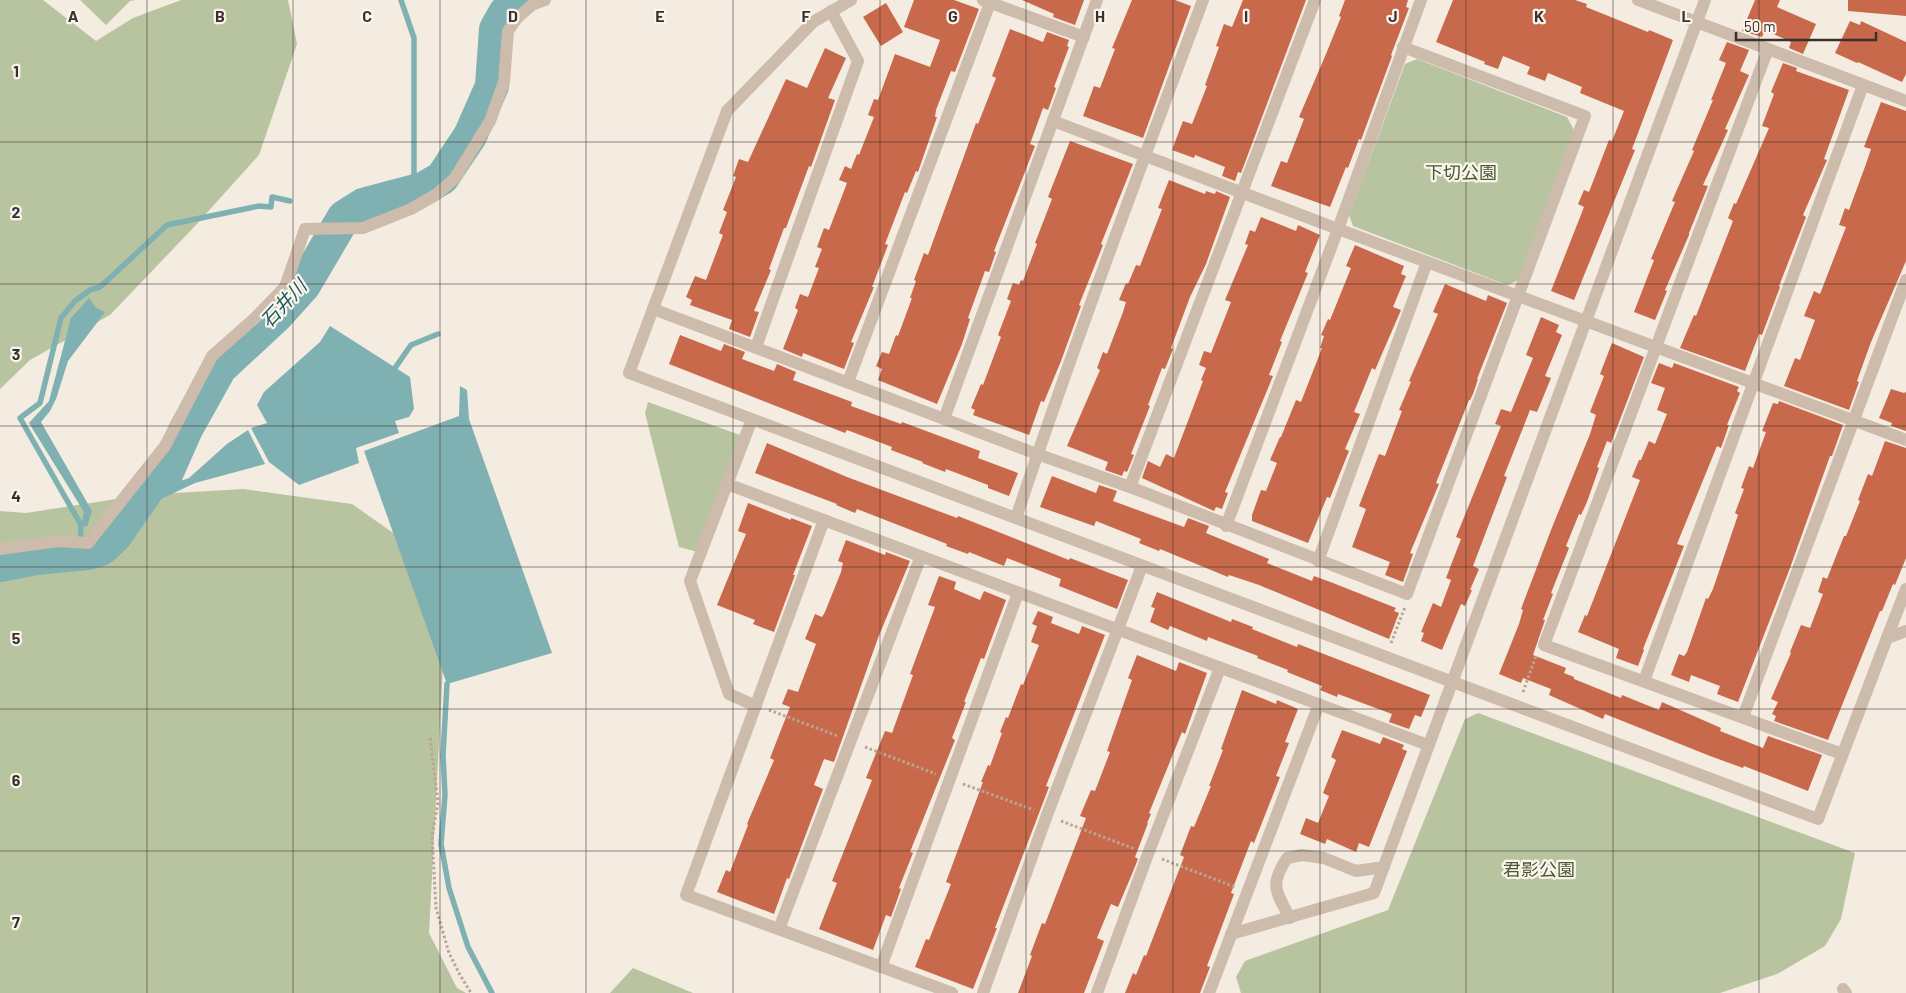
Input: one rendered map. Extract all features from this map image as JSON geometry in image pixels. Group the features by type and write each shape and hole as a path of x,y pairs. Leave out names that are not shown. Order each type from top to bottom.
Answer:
{"street":[{"path":"0,549 58,541 88,543 165,446 212,356 255,318 285,287 305,229 363,228 411,209 437,194 455,178 490,121 504,82 508,31 517,18 532,5 545,0"},
{"path":"851,0 813,22 727,110 629,373 1818,819 1906,589"},
{"path":"944,419 1098,0"},
{"path":"1016,518 1037,454 1203,0"},
{"path":"1130,488 1315,0"},
{"path":"1226,526 1338,229 1421,0"},
{"path":"1638,0 1906,101"},
{"path":"1231,934 1374,893 1705,0"},
{"path":"848,382 987,1 1084,37"},
{"path":"756,347 858,61 832,11"},
{"path":"654,309 1407,594 1585,116 1403,48"},
{"path":"1768,49 1544,645 1842,754"},
{"path":"1644,681 1863,85"},
{"path":"1054,121 1338,229 1906,440"},
{"path":"1318,561 1427,262"},
{"path":"1743,717 1906,280"},
{"path":"752,419 690,581 730,694 756,706"},
{"path":"727,484 1428,745"},
{"path":"824,520 686,895 952,993"},
{"path":"780,929 921,556"},
{"path":"983,993 1117,628 1142,566"},
{"path":"881,967 1018,593"},
{"path":"1887,638 1906,631"},
{"path":"1097,993 1148,854 1220,668"},
{"path":"1209,993 1319,704"},
{"path":"1290,918 1276,893 1277,873 1287,858 1302,855 1324,858 1356,871 1384,867"}],"path":[{"path":"1386,656 1406,605 1407,594"},
{"path":"1518,706 1536,657 1544,645"},
{"path":"756,706 1248,891"},
{"path":"430,738 438,802 432,837 436,908 449,953 471,993"}],"green space":[{"path":"0,0 43,0 96,41 133,18 181,0 288,0 297,44 259,155 195,226 110,315 30,360 0,389"},
{"path":"80,0 136,0 130,1 106,25"},
{"name":"下切公園","path":"1417,59 1567,117 1574,130 1519,280 1507,285 1353,226 1349,215 1405,64"},
{"path":"648,402 740,435 698,552 679,547 645,413"},
{"path":"243,489 352,504 406,542 443,666 429,933 457,988 466,993 0,993 0,511 26,513 142,495"},
{"name":"君影公園","path":"1478,713 1855,853 1841,919 1825,946 1777,974 1720,993 1241,993 1236,977 1245,961 1388,910 1465,719"},
{"path":"633,968 693,993 610,993"}],"water":[{"path":"89,298 96,308 105,312 68,361 56,399 50,411 41,422 92,511 87,527 81,525 84,512 29,423 49,401 71,318"},
{"path":"330,326 410,377 414,409 409,417 395,421 399,433 356,448 359,463 299,485 269,462 251,428 267,423 257,405 264,392 320,342"},
{"path":"460,386 467,390 469,419 552,653 447,684 364,451 459,416"},
{"path":"248,430 265,464 195,483 142,508 155,490 189,478 227,444"}],"building":[{"path":"914,0 954,0 979,9 955,72 951,71 936,110 935,117 937,117 918,172 916,171 907,193 905,192 885,244 888,245 872,287 874,287 851,342 854,343 844,369 803,353 802,357 783,349 798,310 795,308 800,294 808,297 819,268 815,267 822,249 817,247 824,228 829,230 847,183 839,180 845,166 851,169 857,154 859,155 874,117 868,115 874,99 878,100 895,54 930,67 940,40 904,27"},
{"path":"1022,0 1084,0 1075,25 1053,17 1054,14"},
{"path":"1132,0 1175,0 1191,6 1143,138 1083,116 1094,86 1100,88 1115,49 1112,48"},
{"path":"1243,0 1306,0 1241,173 1238,172 1235,181 1222,176 1225,167 1195,155 1194,158 1172,150 1183,121 1192,124 1207,86 1205,85 1219,47 1216,46 1224,24 1232,27"},
{"path":"1345,0 1408,0 1406,7 1409,8 1361,140 1359,139 1348,168 1346,167 1330,207 1271,186 1281,161 1287,163 1304,119 1299,117 1341,17 1339,16"},
{"path":"1453,0 1575,0 1587,4 1586,7 1673,40 1632,149 1635,150 1574,300 1551,291 1584,207 1578,204 1584,190 1589,192 1609,140 1612,141 1624,111 1580,93 1582,87 1548,73 1545,81 1527,74 1530,67 1503,56 1498,69 1436,42"},
{"path":"1755,0 1780,0 1777,7 1816,24 1803,54 1789,48 1791,42 1765,30 1762,37 1742,31"},
{"path":"1848,0 1906,0 1906,16 1848,11"},
{"path":"886,3 903,32 881,46 863,17"},
{"path":"1850,21 1860,25 1861,21 1906,42 1906,74 1902,82 1835,53"},
{"path":"1010,29 1043,42 1047,32 1069,40 1067,46 1069,47 1054,87 1056,88 1048,110 1043,108 1030,144 1035,146 994,251 996,252 989,272 985,271 968,318 970,319 962,344 937,404 878,380 882,369 876,366 882,352 889,354 896,335 898,336 912,298 910,298 916,281 914,280 924,253 928,255 976,123 978,124 996,78 992,76"},
{"path":"1727,42 1749,50 1740,71 1749,75 1725,129 1728,130 1703,185 1708,186 1665,290 1667,291 1655,320 1634,312 1654,260 1651,259 1675,202 1672,201 1694,151 1692,150 1726,63 1719,60"},
{"path":"825,48 846,58 828,98 835,100 811,167 809,166 786,228 784,228 769,269 771,270 754,311 759,312 750,337 729,329 732,320 690,305 692,300 686,297 695,276 706,280 723,235 719,233 727,212 723,210 736,177 733,176 739,159 748,162 786,79 807,88"},
{"path":"1783,63 1797,68 1796,71 1849,90 1824,159 1827,160 1803,215 1806,217 1762,335 1759,334 1745,371 1680,348 1694,315 1696,316 1733,221 1728,218 1734,203 1736,204 1769,128 1762,126 1774,94 1771,92"},
{"path":"1881,102 1906,111 1906,261 1871,342 1849,410 1784,386 1795,358 1800,360 1815,320 1804,316 1814,291 1820,294 1846,227 1839,225 1845,208 1849,210 1866,164 1871,149 1864,147"},
{"path":"1070,141 1133,164 1101,244 1103,245 1079,305 1081,306 1061,361 1044,402 1041,401 1029,435 973,415 975,410 971,408 981,384 983,385 1001,337 998,335 1011,301 1007,299 1013,283 1019,285 1021,280 1023,281 1037,244 1035,243 1052,199 1048,197"},
{"path":"1169,180 1205,194 1206,191 1215,194 1216,191 1230,197 1206,264 1190,297 1171,348 1173,349 1165,369 1162,368 1148,405 1150,406 1131,454 1134,455 1127,472 1124,471 1122,476 1105,470 1108,462 1067,446 1100,370 1097,368 1103,352 1107,354 1126,302 1119,300 1136,265 1140,266 1162,209 1158,208"},
{"path":"1261,217 1296,231 1298,225 1320,235 1305,272 1308,273 1280,341 1282,342 1269,375 1273,376 1225,492 1228,493 1222,509 1216,507 1214,511 1142,478 1148,461 1160,467 1166,454 1174,458 1203,381 1201,380 1206,368 1199,365 1204,351 1211,353 1231,302 1225,300 1248,245 1245,244 1250,230 1255,232"},
{"path":"1355,245 1404,266 1401,274 1406,276 1393,307 1401,310 1375,370 1372,368 1354,412 1360,414 1345,449 1349,451 1330,498 1327,497 1308,543 1252,521 1252,515 1261,490 1266,491 1277,463 1270,460 1296,400 1301,402 1322,348 1320,348 1324,336 1321,335 1328,319 1330,320 1351,268 1346,266"},
{"path":"1445,284 1486,301 1488,295 1507,303 1477,379 1473,394 1436,483 1439,484 1410,553 1413,554 1403,582 1385,575 1390,562 1352,547 1366,509 1359,506 1379,454 1385,456 1402,411 1399,410 1411,382 1409,381 1438,314 1433,312"},
{"path":"1541,317 1559,325 1556,332 1562,335 1545,376 1551,378 1537,412 1530,410 1504,476 1507,477 1473,566 1479,569 1470,590 1472,590 1465,606 1461,604 1442,650 1421,641 1424,633 1421,632 1433,603 1441,607 1451,580 1446,578 1461,539 1456,537 1501,426 1495,424 1501,409 1511,412 1533,358 1526,355"},
{"path":"680,335 721,351 724,344 745,352 742,359 774,371 777,364 796,372 793,380 852,402 851,406 901,424 902,422 980,451 978,458 1018,473 1009,496 988,488 988,485 946,469 945,472 922,463 891,450 892,447 847,430 845,433 669,364"},
{"path":"1612,343 1644,357 1611,443 1607,441 1587,502 1581,515 1579,514 1566,546 1569,548 1551,593 1553,594 1533,655 1566,668 1564,673 1574,677 1574,679 1621,698 1622,695 1659,710 1662,702 1721,728 1720,731 1763,748 1768,736 1822,755 1808,791 1744,766 1743,768 1710,756 1605,714 1603,719 1549,695 1551,689 1523,678 1521,683 1499,674 1519,624 1523,610 1521,609 1590,434 1596,415 1590,412 1604,376 1600,374"},
{"path":"1659,363 1672,368 1674,363 1739,387 1737,391 1740,393 1727,425 1729,425 1721,448 1717,446 1677,544 1684,546 1638,666 1616,658 1619,649 1578,632 1585,615 1587,616 1640,480 1632,477 1649,441 1655,444 1667,414 1657,410 1665,388 1651,383"},
{"path":"1891,389 1906,392 1906,431 1891,426 1892,423 1879,418"},
{"path":"1779,401 1843,425 1738,702 1717,694 1720,686 1691,675 1689,682 1671,675 1679,654 1684,656 1687,652 1706,598 1708,599 1713,589 1738,515 1735,513 1744,489 1741,488 1749,466 1753,468 1766,432 1762,431 1773,403 1778,404"},
{"path":"1885,441 1906,448 1906,558 1895,585 1893,584 1882,611 1880,611 1828,740 1774,721 1776,716 1772,714 1778,702 1771,699 1801,625 1810,628 1823,594 1818,592 1823,577 1827,579 1860,501 1858,500 1868,474 1872,476"},
{"path":"767,443 847,477 957,518 958,516 1069,560 1070,558 1128,580 1117,609 1059,586 1061,579 1007,558 1004,566 969,552 968,554 857,509 855,513 837,504 755,473"},
{"path":"1052,476 1096,493 1099,485 1117,491 1113,501 1184,527 1188,518 1209,526 1206,533 1269,559 1267,563 1312,581 1314,576 1396,608 1394,611 1399,613 1389,639 1259,585 1229,575 1228,577 1160,549 1159,551 1139,543 1141,539 1096,521 1094,526 1040,507"},
{"path":"748,503 812,526 774,632 753,624 755,620 717,605 746,534 738,531"},
{"path":"846,540 885,555 886,552 910,561 878,638 834,762 824,759 814,785 823,789 774,914 717,892 726,870 730,872 747,824 774,760 770,758 790,707 782,704 788,689 798,692 816,644 805,639 815,614 822,617 825,612 841,572 843,563 838,561"},
{"path":"939,576 956,582 954,589 980,600 984,591 1006,600 984,659 981,658 964,702 966,702 952,738 955,740 910,852 913,853 899,888 901,889 891,917 886,915 873,950 819,929 837,883 832,881 872,780 866,778 885,731 892,733 913,675 910,674 935,607 928,605"},
{"path":"1157,592 1231,622 1232,619 1253,627 1252,629 1297,647 1298,644 1430,695 1421,717 1415,715 1409,729 1389,722 1392,714 1338,694 1337,697 1320,690 1322,686 1257,658 1258,656 1208,637 1207,641 1170,626 1168,630 1150,622 1155,608 1151,607"},
{"path":"1038,611 1053,617 1051,623 1079,634 1082,626 1105,635 1046,786 1049,787 973,989 915,967 926,939 929,940 951,884 946,882 983,782 981,782 988,765 990,766 1002,733 1000,732 1006,717 1008,718 1021,684 1023,685 1039,645 1031,642 1037,626 1032,624"},
{"path":"1137,655 1176,671 1179,662 1207,673 1185,734 1182,732 1149,813 1151,814 1135,857 1138,859 1132,874 1118,907 1111,904 1097,938 1104,941 1084,993 1018,993 1042,923 1045,924 1086,818 1080,816 1091,790 1095,791 1110,752 1107,751 1132,680 1128,678"},
{"path":"1242,690 1276,704 1277,700 1298,709 1285,742 1289,743 1276,776 1280,777 1254,843 1251,841 1231,893 1234,894 1207,966 1210,967 1200,993 1125,993 1133,973 1136,975 1144,955 1146,956 1184,857 1180,855 1191,826 1194,827 1211,786 1209,786 1223,750 1221,749"},
{"path":"1342,730 1380,744 1383,737 1404,745 1402,749 1407,751 1369,847 1359,843 1356,852 1327,839 1325,844 1300,834 1306,818 1318,823 1329,796 1323,793 1336,760 1331,757"}],"waterway":[{"path":"401,0 414,38 414,191"},
{"name":"石井川","path":"0,565 36,558 88,553 101,549 115,536 154,480 166,474 186,429 220,368 276,316 304,285 344,217 363,205 423,189 442,178 470,136 492,86 496,29 505,13 519,0"},
{"path":"80,554 81,525 20,418 40,403 61,318 75,301 90,290 100,287 167,225 259,206 271,207 272,197 290,201"},
{"path":"395,368 411,345 438,334"},
{"path":"139,502 155,496"},
{"path":"447,684 443,755 445,795 441,844 449,888 468,947 492,993"}]}
